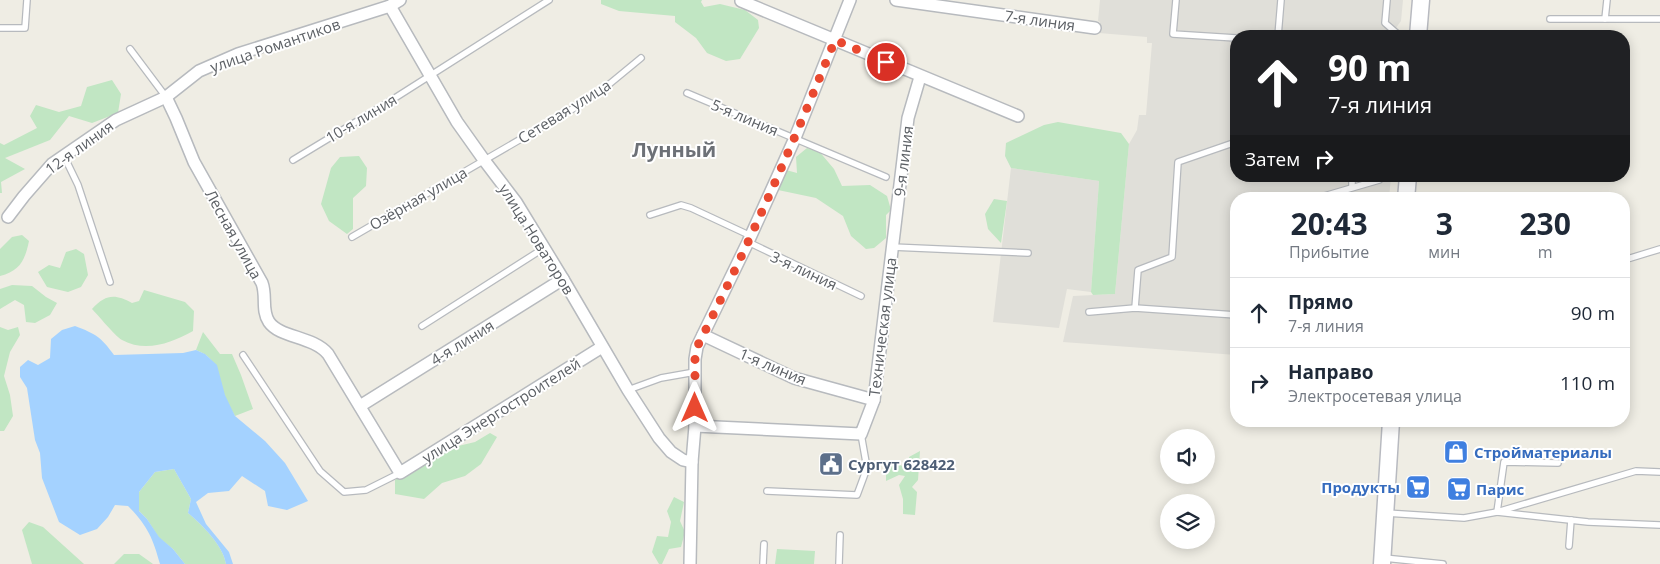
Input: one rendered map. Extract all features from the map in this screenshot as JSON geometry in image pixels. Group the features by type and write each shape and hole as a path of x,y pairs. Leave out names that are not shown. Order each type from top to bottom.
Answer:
{"main road":[{"path":"1418,30 1421,0"},
{"path":"1382,561 1391,427"}],"street":[{"path":"690,564 696,353 795,138 850,0"},
{"name":"7-я линия","path":"896,0 1095,28"},
{"path":"741,1 920,77 1018,116"},
{"name":"улица Новаторов","path":"395,3 430,76 458,122 516,202 628,390 659,438 671,452 683,460 692,462"},
{"name":"улица Романтиков","path":"166,97 199,71 238,54 395,3"},
{"name":"9-я линия","path":"892,247 908,118 920,77"},
{"name":"12-я линия","path":"8,217 42,174 64,156 116,120 166,97"},
{"name":"Лесная улица","path":"166,97 194,162 262,283 266,314 270,322 283,332 322,347 400,473"},
{"name":"Техническая улица","path":"861,434 874,400 892,247"},
{"name":"4-я линия","path":"360,406 563,279"},
{"name":"1-я линия","path":"703,335 794,378 874,400"},
{"name":"улица Энергостроителей","path":"400,473 602,347"},
{"path":"695,426 861,434"}],"lane":[{"path":"0,28 25,28 26,0"},
{"name":"10-я линия","path":"292,160 387,104 549,0"},
{"path":"1176,0 1173,34 1230,38"},
{"path":"1278,30 1281,0"},
{"path":"1387,0 1385,23 1393,30"},
{"path":"1605,19 1606,0"},
{"path":"1550,19 1660,19"},
{"path":"130,50 166,97"},
{"name":"Сетевая улица","path":"484,160 576,107 607,86 641,58"},
{"name":"5-я линия","path":"687,93 886,177"},
{"path":"1135,308 1138,270 1172,257 1178,162 1230,144"},
{"path":"64,156 78,185 110,282"},
{"name":"Озёрная улица","path":"352,236 484,160"},
{"path":"1352,182 1352,187"},
{"path":"1336,192 1371,182"},
{"name":"3-я линия","path":"650,215 680,205 691,208 861,296"},
{"path":"892,247 1028,253"},
{"path":"422,326 544,248"},
{"path":"1630,258 1660,249"},
{"path":"1088,312 1135,308 1230,315"},
{"path":"243,355 320,471 344,492 366,490 400,473"},
{"path":"628,390 661,378 695,372"},
{"path":"767,491 857,495 867,468 861,434"},
{"path":"1497,512 1504,462 1558,463"},
{"path":"1385,512 1464,518 1497,512 1636,471 1660,472"},
{"path":"1497,512 1571,520 1660,525"},
{"path":"1569,546 1571,520"},
{"path":"839,564 840,535"},
{"path":"763,564 764,544"},
{"path":"1382,561 1442,564"}],"shaded area":[{"path":"1100,0 1403,0 1401,21 1394,30 1230,30 1230,182 1390,182 1390,192 1230,192 1230,355 1063,342 1073,296 1115,294 1129,144 1137,130 1139,115 1146,115 1152,43 1147,43 1147,37 1099,33 1100,22 1098,21"},
{"path":"1011,168 1099,181 1091,292 1067,289 1059,328 993,322"}],"green space":[{"path":"601,0 702,0 701,2 704,7 720,4 745,10 758,20 759,28 740,59 726,61 707,53 696,38 675,22 675,16 619,11 601,4"},
{"path":"112,80 121,94 118,113 92,123 69,116 50,140 5,158 25,169 1,182 2,193 0,193 0,143 4,145 37,128 30,116 36,105 59,112 81,106 87,87"},
{"path":"1058,122 1121,133 1129,144 1115,294 1093,295 1091,292 1099,181 1011,168 1005,156 1006,143 1044,125"},
{"path":"807,148 818,150 834,169 842,186 870,185 887,196 891,210 886,215 886,238 874,248 866,249 851,236 843,216 816,198 778,190 786,170 797,173 796,157"},
{"path":"359,156 367,168 366,186 353,198 353,229 347,234 329,221 321,204 331,168 340,157"},
{"path":"994,199 1007,201 1001,243 988,229 985,214"},
{"path":"22,235 29,241 26,254 17,268 0,276 0,249 12,237"},
{"path":"76,249 84,254 88,275 81,287 68,292 47,287 38,272 49,265 60,268 66,252"},
{"path":"12,285 32,286 57,303 50,315 35,323 26,322 24,305 15,300 0,309 0,289"},
{"path":"144,290 185,302 194,311 193,331 167,343 140,346 119,338 92,309 102,300 111,297 121,298 132,303 139,301"},
{"path":"0,327 8,330 18,327 20,335 10,352 4,376 10,395 13,416 4,431 0,431"},
{"path":"203,332 220,354 232,354 253,409 235,416 225,397 213,362 196,350"},
{"path":"490,433 497,437 481,464 465,476 442,483 424,499 395,494 395,480 418,465 454,447 475,442"},
{"path":"920,451 918,480 912,487 917,492 915,515 903,514 903,499 899,485 905,476 899,475 886,481 886,469 882,463 890,462 909,468 909,457"},
{"path":"174,469 191,499 188,513 205,529 216,543 221,550 226,564 185,564 173,549 159,538 147,519 139,511 139,492 155,472"},
{"path":"674,497 684,502 680,521 685,532 681,547 669,549 662,564 659,564 652,552 657,536 668,537 671,522 667,511"},
{"path":"29,522 43,527 84,564 32,564 22,530"},
{"path":"777,549 815,551 814,564 775,564"},
{"path":"124,554 139,554 153,564 114,564"}],"water":[{"path":"75,326 98,337 114,355 183,353 196,350 205,354 217,365 225,395 235,416 265,441 285,463 308,501 287,510 268,506 265,491 242,476 229,491 208,493 196,502 206,524 229,552 233,564 226,564 221,550 216,543 205,529 188,513 191,499 174,469 155,472 139,492 139,511 159,537 173,549 185,564 160,564 148,532 140,519 128,506 115,505 108,517 97,529 80,535 59,522 42,478 40,453 35,440 27,388 20,377 20,367 28,360 38,365 50,358 51,339 62,330"}],"place":[{"name":"Стройматериалы","path":"1456,452"},
{"name":"Сургут 628422","path":"831,464"},
{"name":"Продукты","path":"1418,487"},
{"name":"Парис","path":"1459,489"}],"district":[{"name":"Лунный","path":"674,149"}],"route":[{"path":"695,408 695,358 697,347 748,242 795,138 835,40 886,62"}]}
